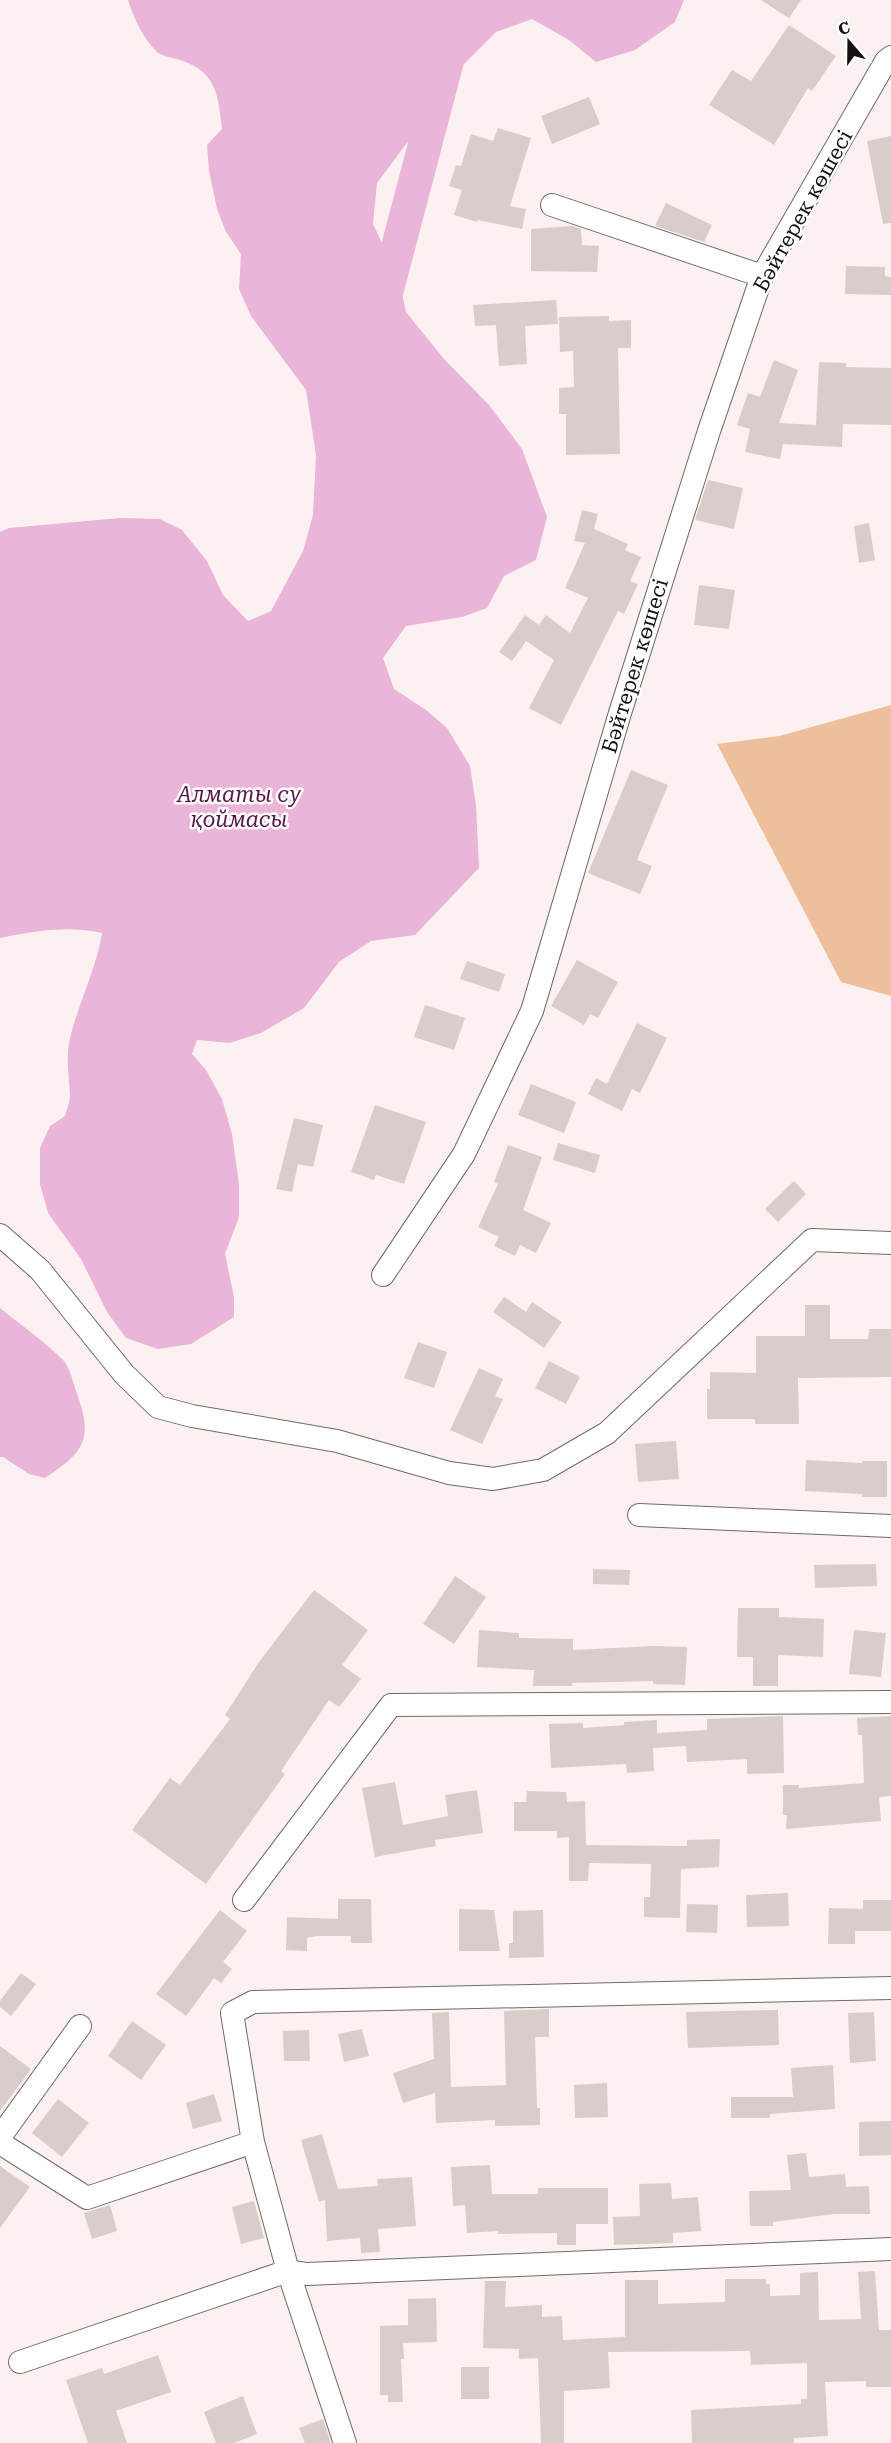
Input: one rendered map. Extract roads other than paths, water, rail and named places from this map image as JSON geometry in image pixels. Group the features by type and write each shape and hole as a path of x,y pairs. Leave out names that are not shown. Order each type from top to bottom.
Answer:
{"street":[{"name":"Бәйтерек көшесі","path":"382,1275 464,1154 532,1011 620,712 762,276 886,61 891,57"},
{"path":"552,205 762,276"},
{"path":"0,1235 40,1270 124,1374 158,1407 192,1416 337,1441 449,1473 493,1479 543,1470 607,1433 812,1240 891,1243"},
{"path":"639,1515 891,1526"},
{"path":"244,1900 391,1705 891,1702"},
{"path":"345,2443 288,2271 253,2142 232,2013 253,2002 891,1988"},
{"path":"0,2137 80,2026"},
{"path":"0,2143 87,2198 253,2142"},
{"path":"20,2362 288,2271 307,2274 891,2249"}],"water":[{"name":"Алматы су қоймасы","path":"128,0 684,0 675,22 635,50 596,62 569,40 532,19 496,32 447,81 421,124 377,183 373,224 399,278 406,312 444,359 489,405 522,449 547,517 536,560 504,576 487,608 462,617 406,626 383,658 394,689 426,710 447,728 470,766 476,805 479,868 415,935 371,941 339,962 304,1008 261,1033 230,1043 197,1040 192,1054 206,1070 222,1099 232,1134 239,1184 239,1217 225,1254 234,1297 234,1317 191,1344 158,1349 126,1338 107,1312 81,1259 48,1213 40,1184 40,1148 50,1126 65,1116 70,1099 69,1043 102,933 64,929 0,938 0,532 9,528 120,518 160,519 182,530 207,561 223,595 248,621 271,611 303,551 313,515 316,455 306,390 251,316 239,289 241,254 226,232 217,209 209,171 207,145 222,129 214,88 210,80 195,66 157,52 147,41"},
{"path":"0,1308 64,1361 70,1371 81,1407 85,1432 83,1442 70,1459 45,1478 29,1474 0,1457"}],"waterway":[{"path":"381,312 463,0"}]}
